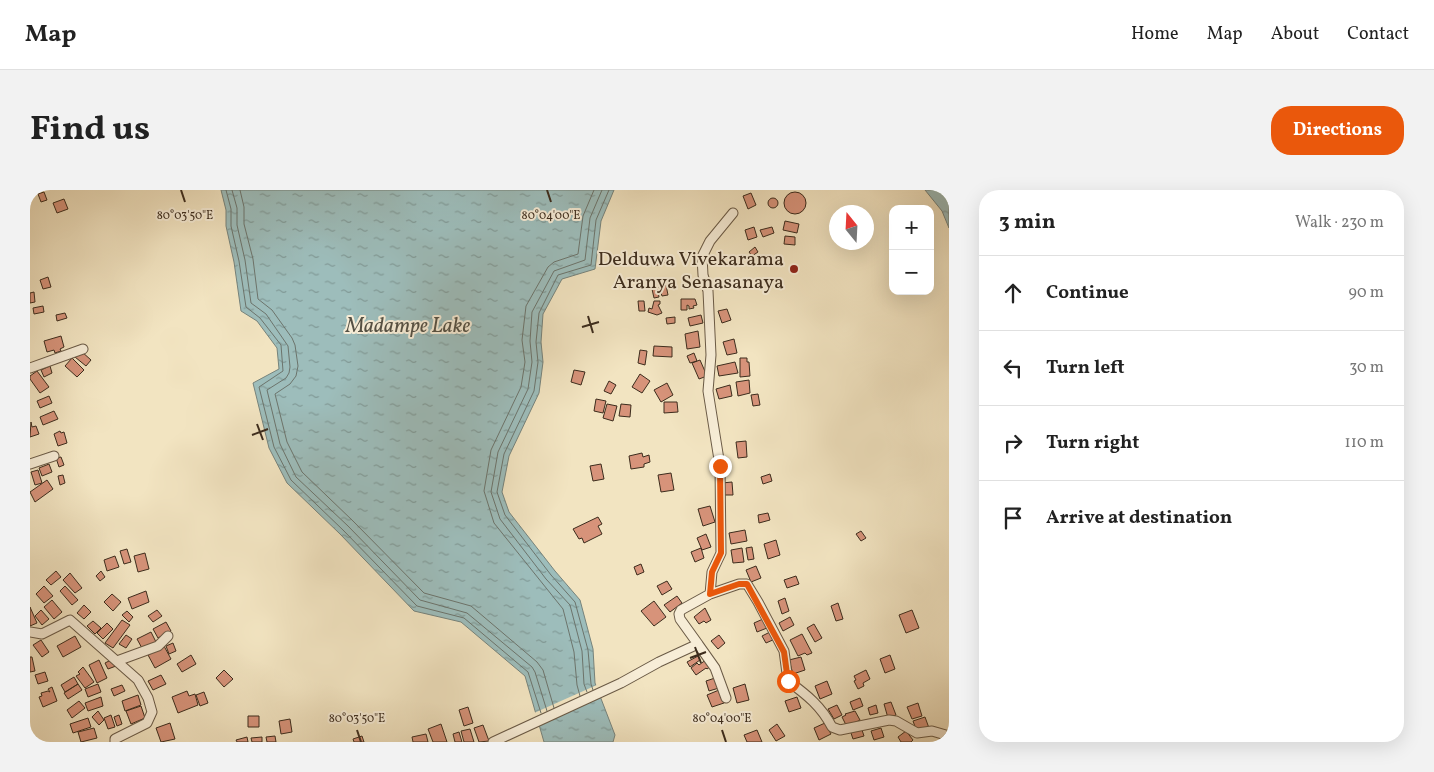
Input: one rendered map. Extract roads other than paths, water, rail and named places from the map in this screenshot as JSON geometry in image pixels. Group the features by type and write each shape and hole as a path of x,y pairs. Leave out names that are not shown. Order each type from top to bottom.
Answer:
{"street":[{"path":"710,594 712,572 721,553 720,466 708,391 711,355 708,291 703,275 702,257 710,241 732,213"},
{"path":"30,368 83,349"},
{"path":"30,464 54,456"},
{"path":"726,698 715,668 679,614 681,610 710,594 739,584 747,584 784,652 788,681 818,705 832,727 840,730 889,720 896,721 917,733 932,731 949,737 948,742"},
{"path":"30,632 42,634 70,620 138,680 148,698 152,712 147,723 115,739 114,742"},
{"path":"116,661 158,646 168,636"},
{"path":"493,742 621,684 659,662 698,644"}],"water":[{"name":"Madampe Lake","path":"221,190 614,190 601,221 595,269 562,279 543,314 541,342 543,362 539,393 509,456 502,492 509,512 580,600 593,649 595,683 615,735 613,742 544,742 525,676 461,622 414,611 340,534 287,483 269,448 253,383 279,369 277,348 257,321 241,311 234,262 226,226 226,210"},
{"path":"925,190 949,190 949,228 942,211"}],"place":[{"name":"Delduwa Vivekarama Aranya Senasanaya","path":"794,269"}]}
